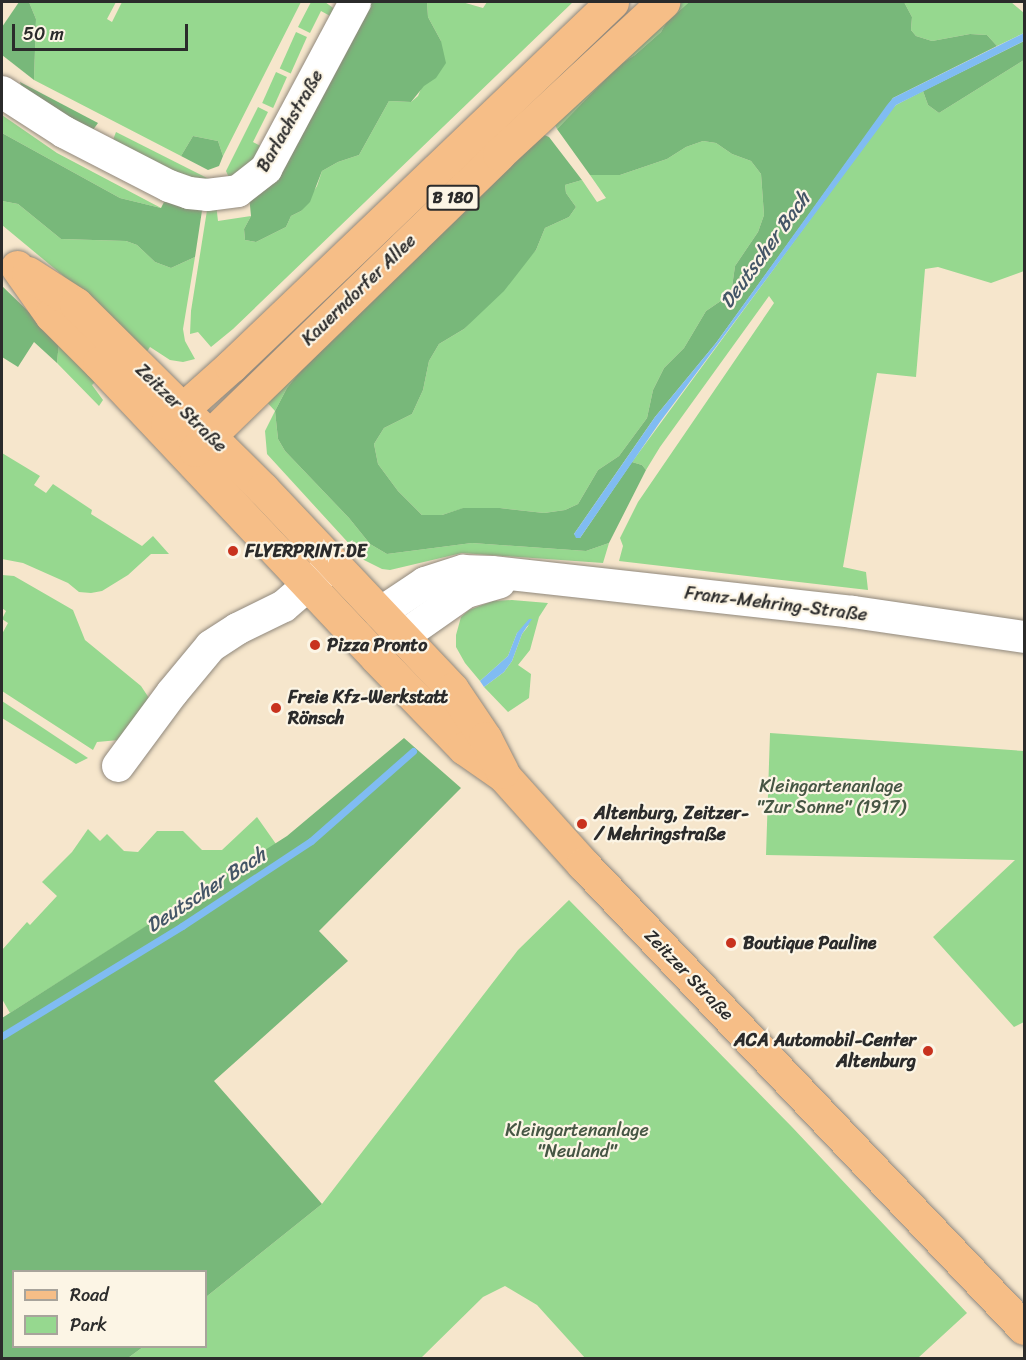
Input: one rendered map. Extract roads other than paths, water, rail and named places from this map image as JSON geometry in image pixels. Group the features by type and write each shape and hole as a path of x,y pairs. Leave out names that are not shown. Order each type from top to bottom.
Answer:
{"main road":[{"name":"Kauerndorfer Allee","path":"172,419 231,366 612,2"},
{"name":"Kauerndorfer Allee","path":"199,446 499,154 663,2"},
{"name":"Zeitzer Straße","path":"9,260 76,304 172,419 199,446 333,563 452,689 469,712 504,776"},
{"name":"Zeitzer Straße","path":"199,446 308,585 464,748 504,776 583,864 1024,1328"},
{"name":"Franz-Mehring-Straße","path":"366,646 380,613"},
{"name":"Franz-Mehring-Straße","path":"366,646 402,636"}],"street":[{"name":"Barlachstraße","path":"2,92 64,132 169,186 207,195 238,191 266,169 355,2"},
{"path":"118,766 172,693 211,646 237,629 284,606 333,563"},
{"name":"Franz-Mehring-Straße","path":"380,613 419,586 463,571 853,612 1024,637"},
{"name":"Franz-Mehring-Straße","path":"402,636 466,592 527,576"}],"water":[{"path":"1024,33 1024,41 896,105 660,422 580,538 576,538 574,534 655,417 716,343 893,98"},
{"path":"529,619 532,619 522,634 512,661 504,672 484,687 480,681 508,656 517,633"}],"waterway":[{"name":"Deutscher Bach","path":"2,1036 182,926 311,841 413,751"}],"place":[{"name":"FLYERPRINT.DE","path":"233,551"},
{"name":"Pizza Pronto","path":"315,645"},
{"name":"Freie Kfz-Werkstatt Rönsch","path":"276,708"},
{"name":"Altenburg, Zeitzer- / Mehringstraße","path":"582,824"},
{"name":"Boutique Pauline","path":"731,943"},
{"name":"ACA Automobil-Center Altenburg","path":"928,1051"}],"park label":[{"name":"Kleingartenanlage \"Zur Sonne\" (1917)","path":"831,797"},
{"name":"Kleingartenanlage \"Neuland\"","path":"577,1141"}]}
